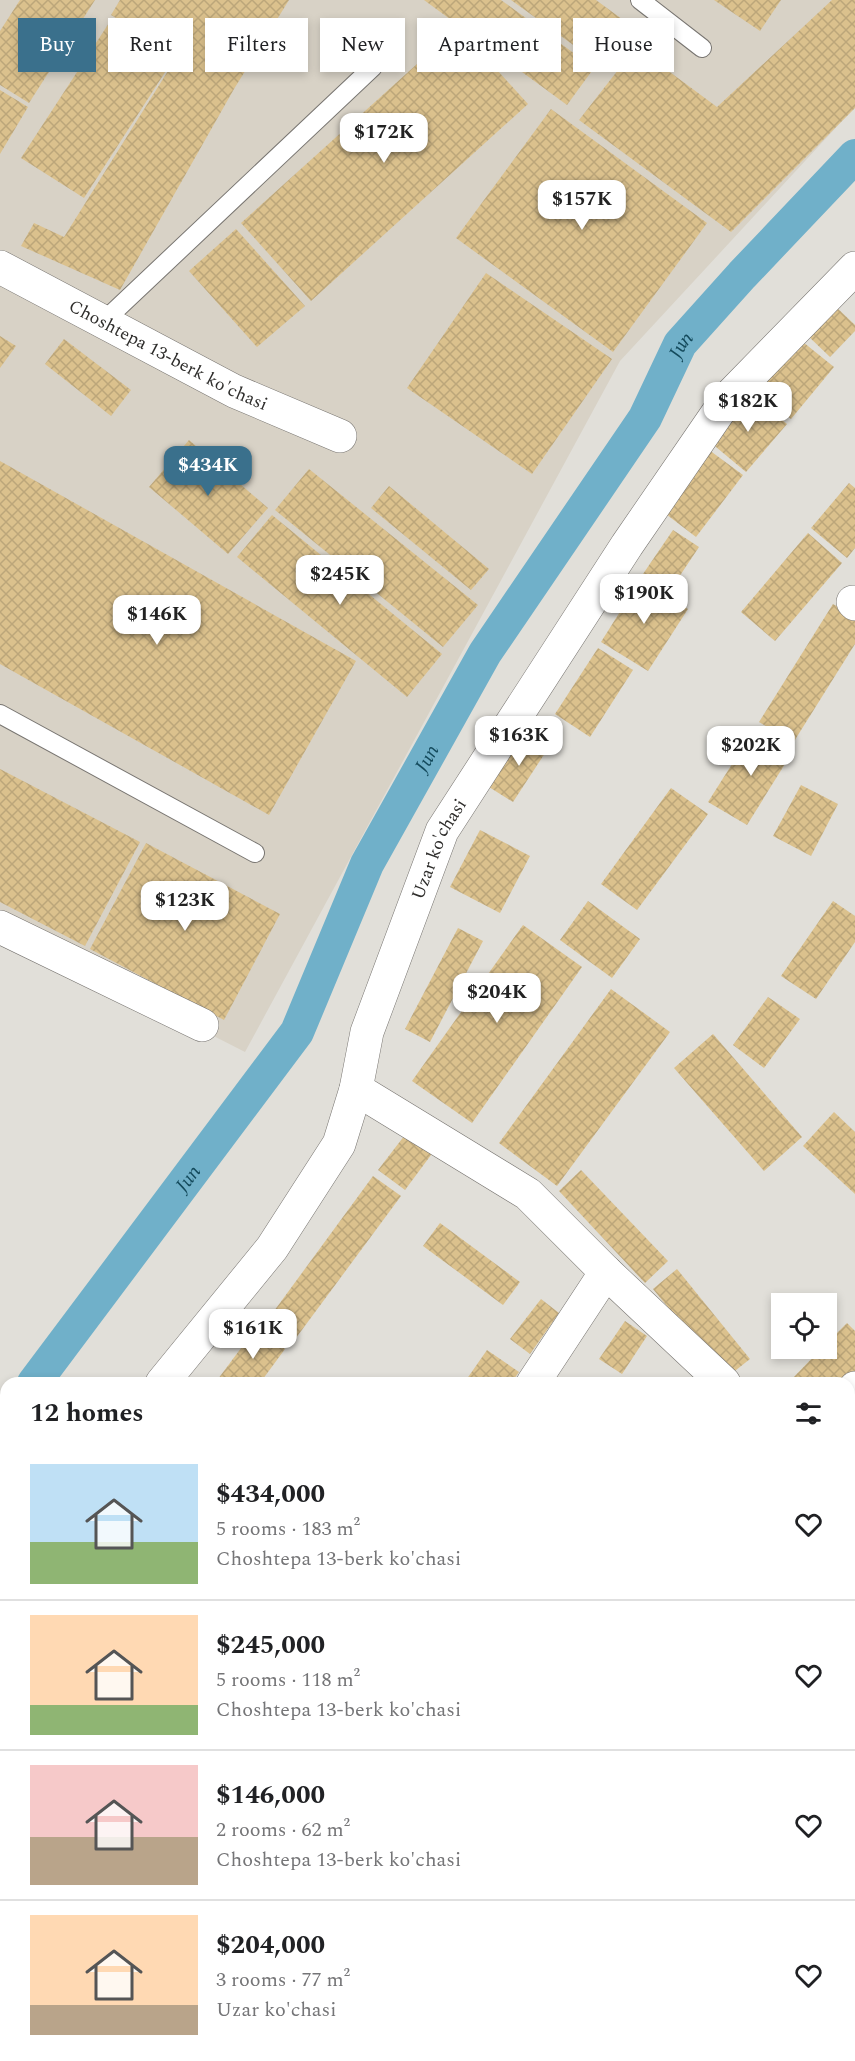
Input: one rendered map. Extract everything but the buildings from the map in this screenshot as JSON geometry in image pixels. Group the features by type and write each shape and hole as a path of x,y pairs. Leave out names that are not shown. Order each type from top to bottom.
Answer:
{"street":[{"name":"Choshtepa 13-berk ko'chasi","path":"0,267 234,390 340,436"},
{"name":"Uzar ko'chasi","path":"167,1377 272,1248 339,1144 356,1089 367,1032 442,831 627,545 728,398 855,268"},
{"path":"0,927 202,1025"},
{"path":"356,1089 528,1194 606,1272 718,1377"},
{"path":"537,1377 606,1272"}],"lane":[{"path":"640,0 702,48"},
{"path":"104,321 368,72"},
{"path":"0,714 255,853"}],"shaded area":[{"path":"0,0 855,0 855,107 620,361 245,1052 0,927"}],"waterway":[{"name":"Jun","path":"38,1377 297,1032 367,864 485,653 645,418 680,344 855,156"}]}
